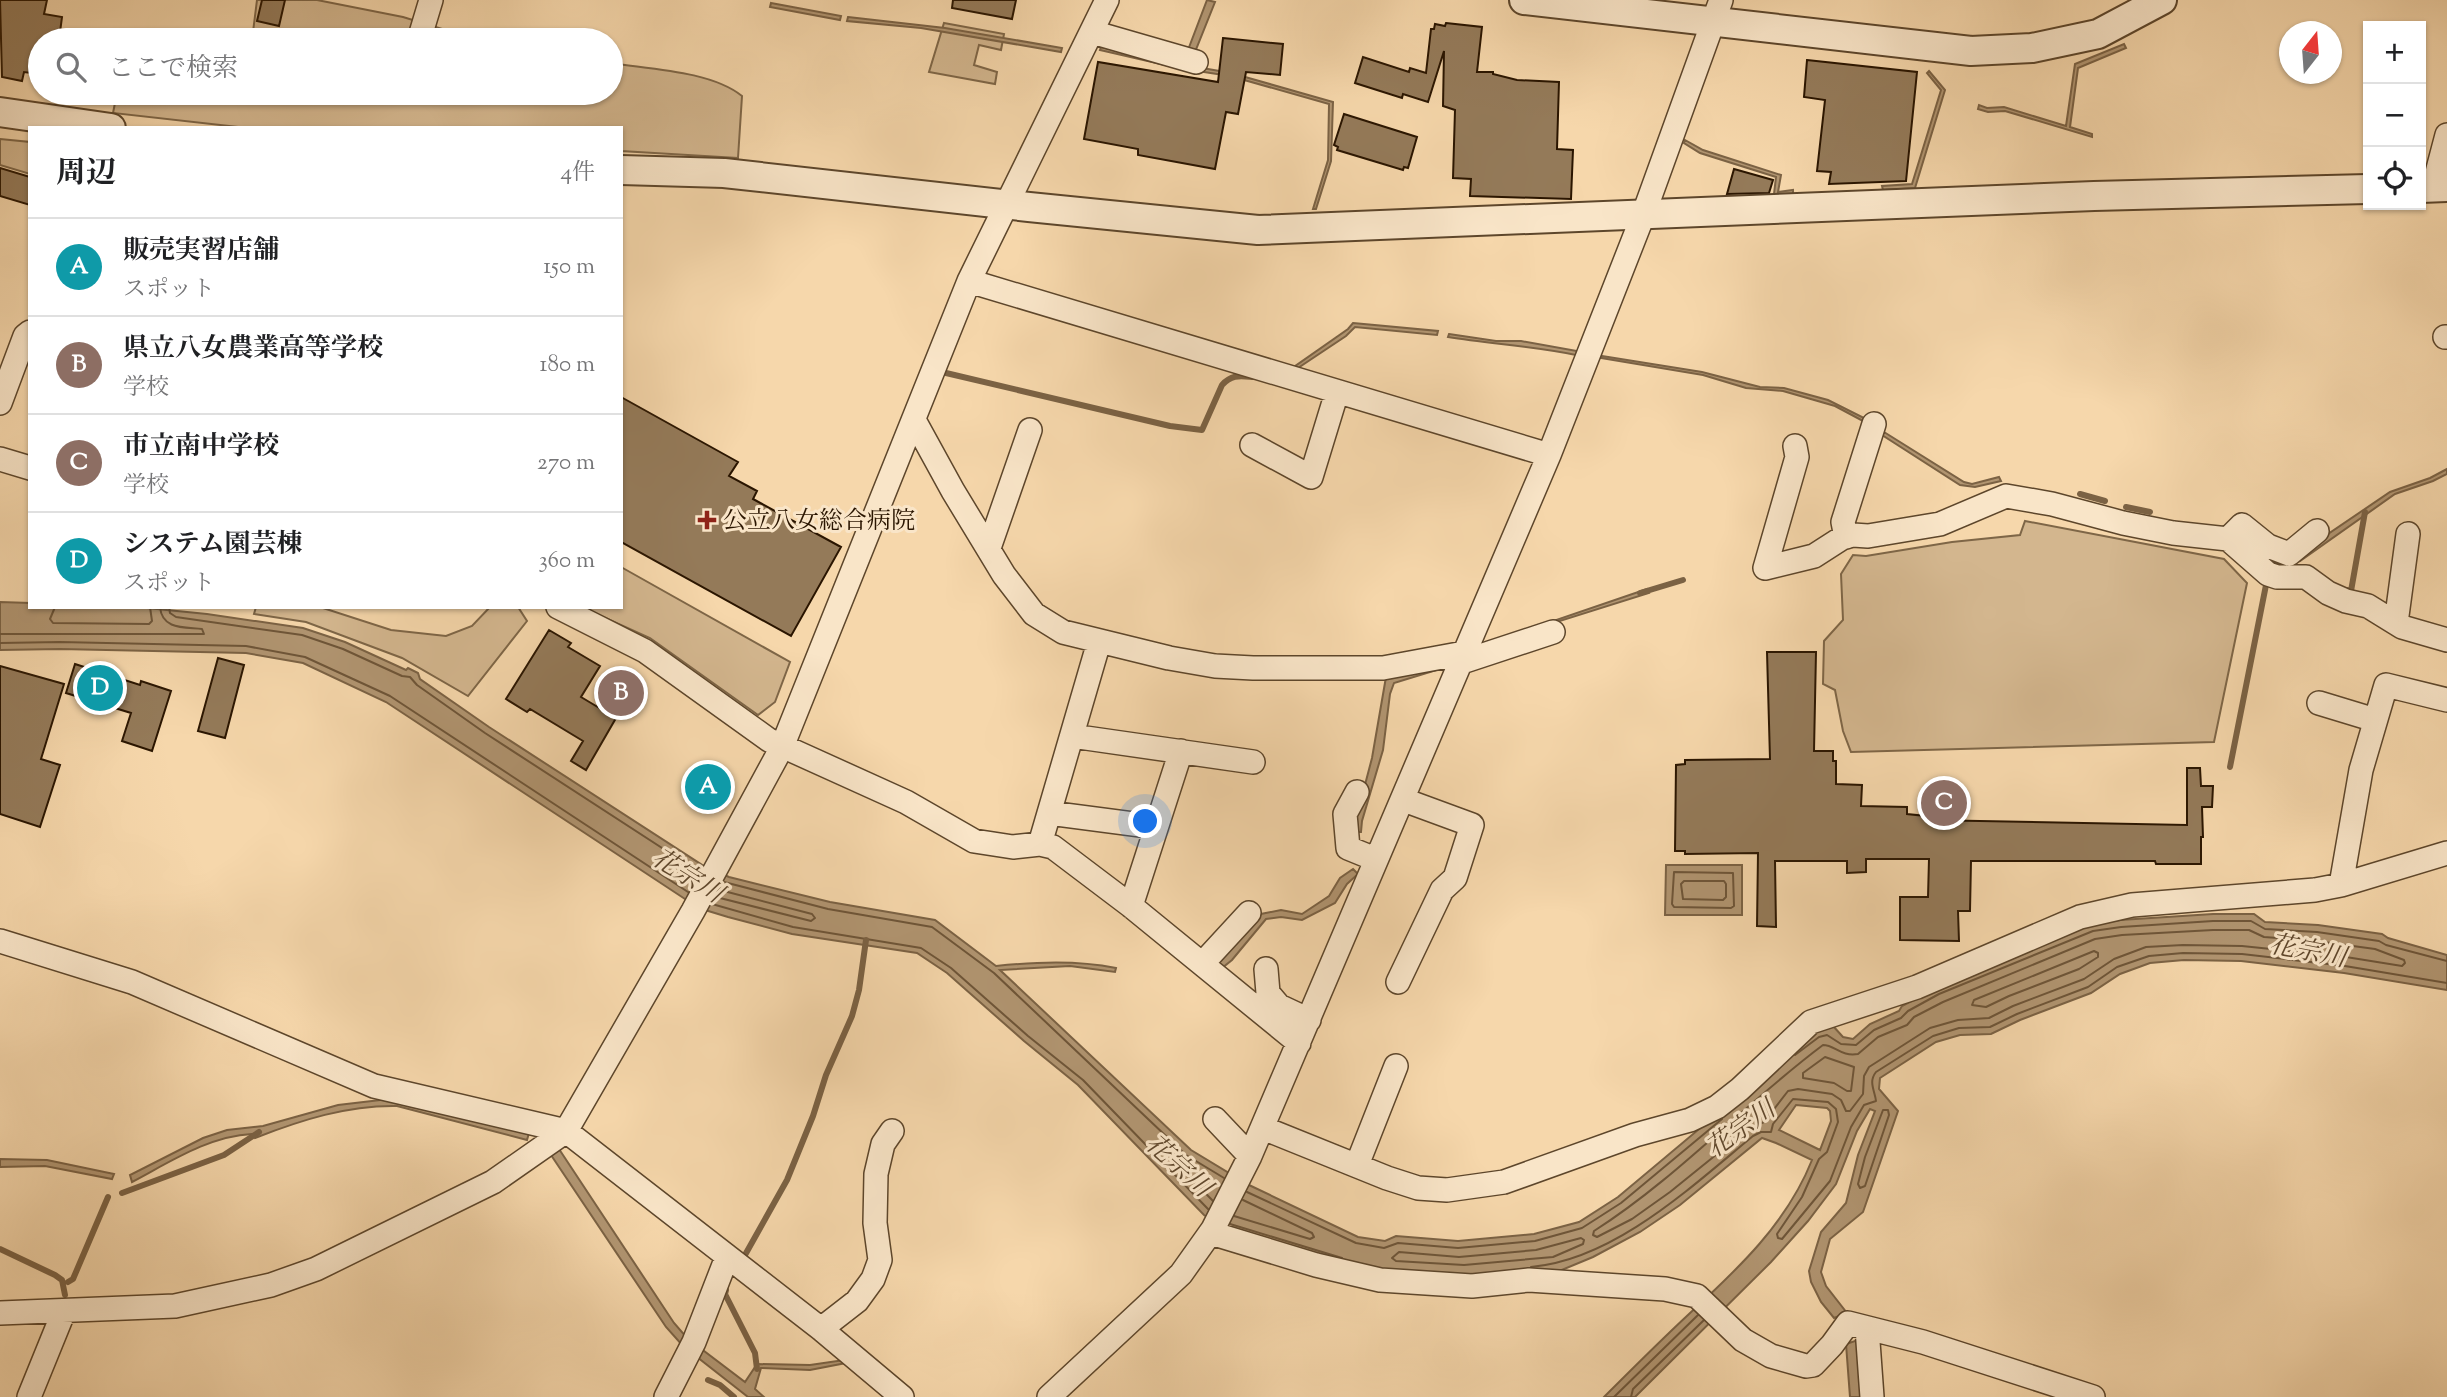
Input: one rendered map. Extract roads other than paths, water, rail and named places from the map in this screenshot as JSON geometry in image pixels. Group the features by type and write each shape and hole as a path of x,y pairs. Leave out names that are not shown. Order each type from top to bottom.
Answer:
{"street":[{"path":"423,28 431,0"},
{"path":"0,1313 175,1306 271,1285 316,1269 493,1182 566,1131 693,911 782,747 968,281 1107,0"},
{"path":"1524,0 1717,12 1971,51 2020,49 2098,34 2162,0"},
{"path":"1049,1397 1181,1274 1212,1231 1264,1128 1349,929 1375,859 1404,800 1549,455 1644,213 1717,12"},
{"path":"1091,32 1196,62"},
{"path":"0,112 97,126"},
{"path":"2434,188 2447,135"},
{"path":"623,170 724,173 1258,230 2094,196 2363,190"},
{"path":"968,281 1549,455"},
{"path":"0,403 28,334"},
{"path":"1252,445 1311,477 1337,392"},
{"path":"914,420 1004,575 1034,614 1063,632 1215,666 1253,668 1384,668 1462,658 1553,632"},
{"path":"1846,537 1843,522 1874,424"},
{"path":"989,548 1030,430"},
{"path":"1795,446 1797,457 1765,568 1814,556 1846,537 1940,524 2006,496 2013,496 2123,523 2173,533 2228,539 2268,574 2277,578 2306,577 2328,593 2368,606 2402,627 2447,640"},
{"path":"0,459 28,467"},
{"path":"2228,539 2242,525 2268,547 2290,554 2317,531"},
{"path":"2396,623 2408,534"},
{"path":"562,609 645,651 769,740 906,802 974,841 1013,848 1040,844 1054,847 1300,1043"},
{"path":"1040,844 1099,642"},
{"path":"2342,885 2361,770 2386,685 2447,700"},
{"path":"2319,703 2375,720"},
{"path":"1072,736 1253,762"},
{"path":"1131,906 1181,751"},
{"path":"1357,792 1345,814 1348,848 1375,859"},
{"path":"1398,982 1442,890 1455,877 1472,825 1404,800"},
{"path":"1049,813 1156,828"},
{"path":"1264,1128 1418,1188 1447,1190 1504,1182 1635,1135 1690,1120 1717,1107 1740,1089 1811,1022 1917,987 2080,917 2132,905 2315,890 2342,885 2447,853"},
{"path":"1202,964 1249,913"},
{"path":"0,940 132,982 374,1086 566,1131 821,1329 902,1397"},
{"path":"1266,969 1268,993 1273,999 1279,1006 1309,1020"},
{"path":"1357,1165 1396,1066"},
{"path":"1215,1119 1246,1164"},
{"path":"821,1329 857,1301 873,1279 880,1259 875,1223 876,1174 883,1144 892,1130"},
{"path":"1212,1231 1316,1265 1380,1280 1472,1286 1530,1280 1665,1289 1697,1296 1743,1340 1771,1356 1806,1366 1813,1365 1848,1323 1923,1342 2093,1397"},
{"path":"666,1397 691,1347 727,1257"},
{"path":"29,1397 64,1311"},
{"path":"1867,1328 1872,1397"}],"water":[{"path":"1207,0 1215,2 1195,52 1188,50"},
{"path":"771,3 841,16 840,20 770,7"},
{"path":"848,17 945,28 1062,48 1061,52 921,28 847,21"},
{"path":"2124,44 2126,48 2078,68 2070,127 2092,134 2092,137 2005,111 1988,112 1978,109 1979,105 1987,108 2004,107 2066,126 2075,64"},
{"path":"1101,47 1231,73 1333,102 1331,161 1316,209 1313,209 1328,160 1329,104 1230,76 1178,68 1100,50"},
{"path":"1929,71 1945,90 1915,188 1883,190 1882,186 1912,184 1941,90 1927,73"},
{"path":"1685,140 1703,150 1781,175 1778,192 1793,190 1793,194 1774,194 1776,177 1700,153 1684,143"},
{"path":"1353,323 1438,331 1437,335 1355,327 1292,372 1291,369"},
{"path":"1449,334 1496,341 1521,341 1577,351 1576,355 1448,337"},
{"path":"1602,356 1702,372 1760,387 1784,388 1828,400 1864,418 1863,421 1835,406 1783,391 1746,388 1703,375 1601,358"},
{"path":"1884,432 1964,482 1972,484 1999,477 2001,481 1975,487 1960,485 1882,435"},
{"path":"2447,469 2447,474 2433,481 2395,494 2300,561 2293,563 2264,548 2322,538 2390,492"},
{"path":"1647,589 1649,593 1477,647"},
{"name":"花宗川","path":"0,602 28,603 28,609 157,609 303,628 345,642 418,673 420,679 489,727 704,866 729,877 830,902 935,920 996,966 1056,962 1116,968 1115,972 1070,966 1000,970 1191,1150 1249,1185 1358,1237 1385,1241 1396,1236 1458,1241 1534,1234 1579,1222 1618,1197 1816,1031 1833,1026 1843,1037 1853,1039 1870,1024 1899,1011 1902,1006 1936,988 2091,924 2213,914 2254,914 2265,922 2318,925 2382,934 2447,955 2447,990 2344,973 2241,961 2184,960 2150,963 2120,974 2091,993 1991,1034 1960,1035 1936,1042 1880,1078 1879,1089 1898,1111 1863,1212 1830,1239 1821,1272 1826,1286 1847,1313 1834,1318 1821,1302 1811,1282 1809,1271 1821,1232 1846,1203 1858,1155 1875,1111 1870,1109 1857,1131 1836,1184 1808,1221 1771,1262 1635,1397 1604,1397 1760,1244 1802,1183 1812,1160 1762,1138 1680,1205 1640,1232 1593,1257 1557,1272 1393,1277 1230,1232 1204,1215 1078,1085 947,973 917,953 792,934 705,910 386,702 303,663 246,653 0,650","holes":["1796,1105 1827,1108 1831,1121 1820,1150 1779,1130"]},
{"path":"1443,668 1394,683 1390,694 1383,750 1361,832 1355,832 1372,758 1386,677"},
{"path":"1666,865 1742,865 1742,915 1665,915"},
{"path":"1353,869 1358,874 1347,884 1335,903 1302,920 1281,917 1266,919 1232,960 1222,968 1218,963 1261,914 1281,910 1302,914 1329,896 1340,878"},
{"path":"389,1099 529,1133 527,1140 397,1106 361,1108 307,1120 255,1138 252,1134 220,1140 190,1151 132,1182 130,1175 203,1138 227,1130 263,1126 338,1105"},
{"path":"559,1149 674,1323 687,1338 745,1382 757,1364 810,1365 844,1360 846,1363 810,1370 761,1368 755,1389 764,1397 748,1397 683,1346 666,1327 551,1155"},
{"path":"0,1159 47,1160 114,1174 112,1179 45,1166 0,1167"},
{"path":"1858,1340 1866,1397 1850,1397 1846,1344"}],"waterway":[{"path":"946,373 1170,426 1202,430 1222,385 1233,377 1254,377"},
{"path":"2080,494 2105,501"},
{"path":"2126,507 2150,512"},
{"path":"2346,590 2351,591 2365,512"},
{"path":"1640,593 1683,580"},
{"path":"2230,767 2266,585"},
{"path":"745,1255 787,1180 826,1075 852,1016 859,990 866,940"},
{"path":"122,1193 224,1155 259,1132"},
{"path":"68,1282 73,1279 108,1197"},
{"path":"0,1249 55,1275 62,1280 65,1295"},
{"path":"726,1290 725,1294 755,1353 757,1369"},
{"path":"708,1380 720,1385 734,1397"}],"place":[{"name":"公立八女総合病院","path":"707,520"},
{"name":"システム園芸棟","path":"100,688"},
{"name":"県立八女農業高等学校","path":"621,693"},
{"name":"販売実習店舗","path":"708,787"},
{"name":"市立南中学校","path":"1944,803"}]}
